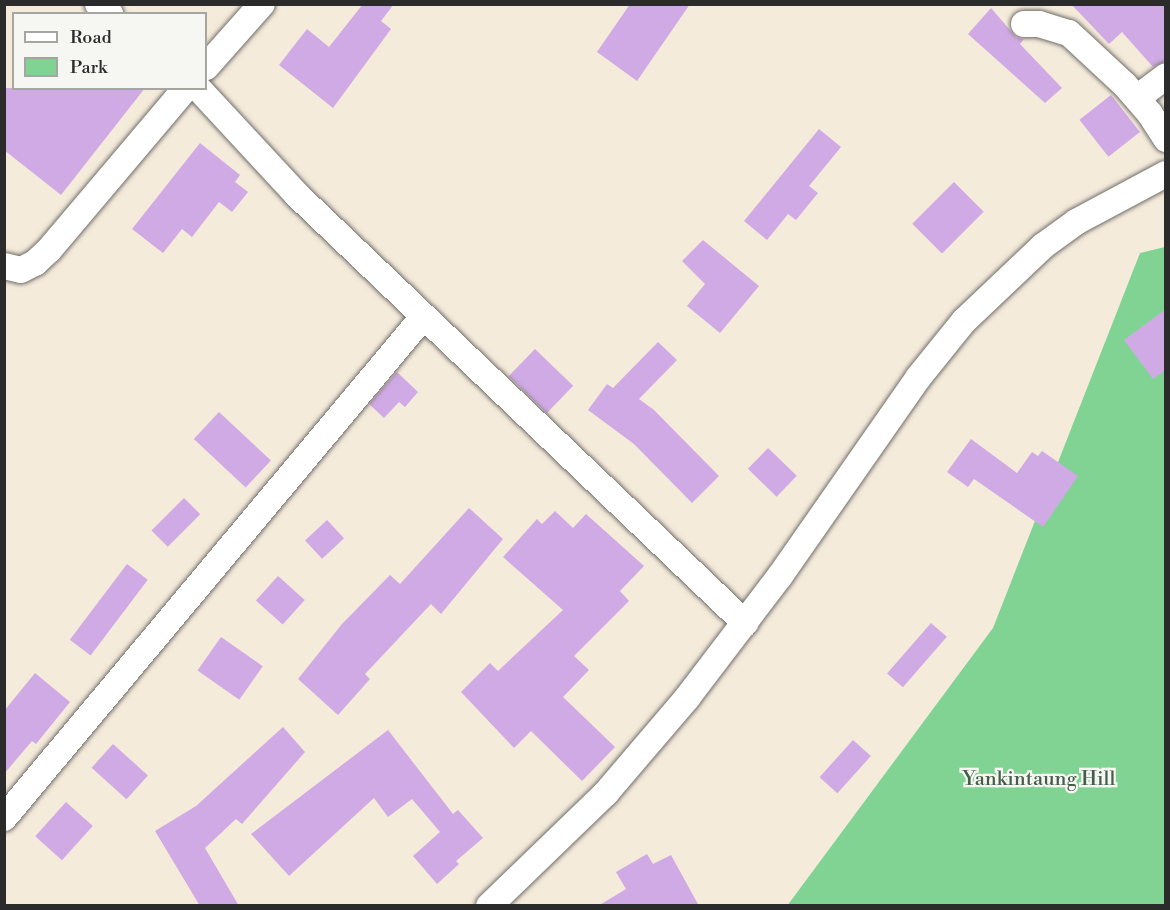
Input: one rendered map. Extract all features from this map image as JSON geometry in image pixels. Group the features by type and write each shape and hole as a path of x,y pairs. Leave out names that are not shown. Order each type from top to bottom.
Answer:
{"street":[{"path":"207,66 262,4"},
{"path":"1024,24 1039,24 1069,33 1137,98 1166,139"},
{"path":"1137,98 1166,76"},
{"path":"4,266 21,270 35,264 184,90"},
{"path":"200,90 297,195 745,622"},
{"path":"489,906 606,793 745,622 918,378 964,321 1043,246 1076,222 1166,174"},
{"path":"4,818 423,317"}],"green space":[{"name":"Yankintaung Hill","path":"1165,247 1165,905 787,906 993,628 1140,253"}],"building":[{"path":"363,4 394,4 381,21 391,29 333,108 279,65 307,29 329,47"},
{"path":"630,4 690,4 637,81 597,52"},
{"path":"1071,4 1166,4 1166,61 1153,67 1122,32 1109,44"},
{"path":"991,8 1016,37 1024,39 1020,44 1062,88 1045,103 968,34"},
{"path":"4,88 12,88 12,90 143,90 61,195 4,150"},
{"path":"1111,95 1140,132 1108,157 1079,120"},
{"path":"819,129 841,147 809,186 818,193 796,220 788,214 767,240 744,221"},
{"path":"200,143 240,175 235,182 248,192 232,212 219,202 192,237 182,229 163,253 132,229"},
{"path":"954,182 984,212 942,253 912,224"},
{"path":"703,240 759,286 720,333 687,306 705,284 682,261"},
{"path":"1166,309 1166,370 1153,379 1124,340"},
{"path":"658,342 677,360 639,399 654,410 719,476 692,503 634,444 588,410 607,384 613,388"},
{"path":"535,349 573,386 547,413 509,376"},
{"path":"397,372 418,392 405,407 399,402 384,418 369,404"},
{"path":"219,412 271,460 246,487 194,439"},
{"path":"971,439 1017,473 1032,452 1038,456 1042,451 1078,476 1043,527 974,479 968,487 947,472"},
{"path":"768,448 797,476 777,497 748,469"},
{"path":"184,498 200,514 168,547 151,531"},
{"path":"469,508 503,539 441,614 431,604 365,674 370,679 338,715 298,679 342,624 390,575 400,584"},
{"path":"555,511 573,528 586,514 644,566 620,591 629,601 574,656 589,670 563,697 615,747 582,781 531,731 514,748 461,692 490,663 498,671 563,610 503,557 537,519 542,524"},
{"path":"327,520 344,538 322,559 305,540"},
{"path":"127,564 148,580 91,656 70,640"},
{"path":"278,576 305,600 283,625 256,601"},
{"path":"931,623 947,637 903,687 887,674"},
{"path":"221,637 263,666 239,700 197,671"},
{"path":"35,673 70,702 36,744 32,741 4,774 4,711"},
{"path":"283,727 305,752 242,824 236,819 205,848 239,906 200,906 155,831 196,806"},
{"path":"388,730 453,814 458,810 483,838 456,861 459,864 437,884 413,856 440,832 412,799 388,817 374,798 289,876 251,834"},
{"path":"853,740 871,756 837,793 820,777"},
{"path":"113,744 148,775 127,799 92,768"},
{"path":"66,802 93,826 62,860 35,836"},
{"path":"647,854 653,864 671,855 699,906 598,906 626,889 616,872"}]}
